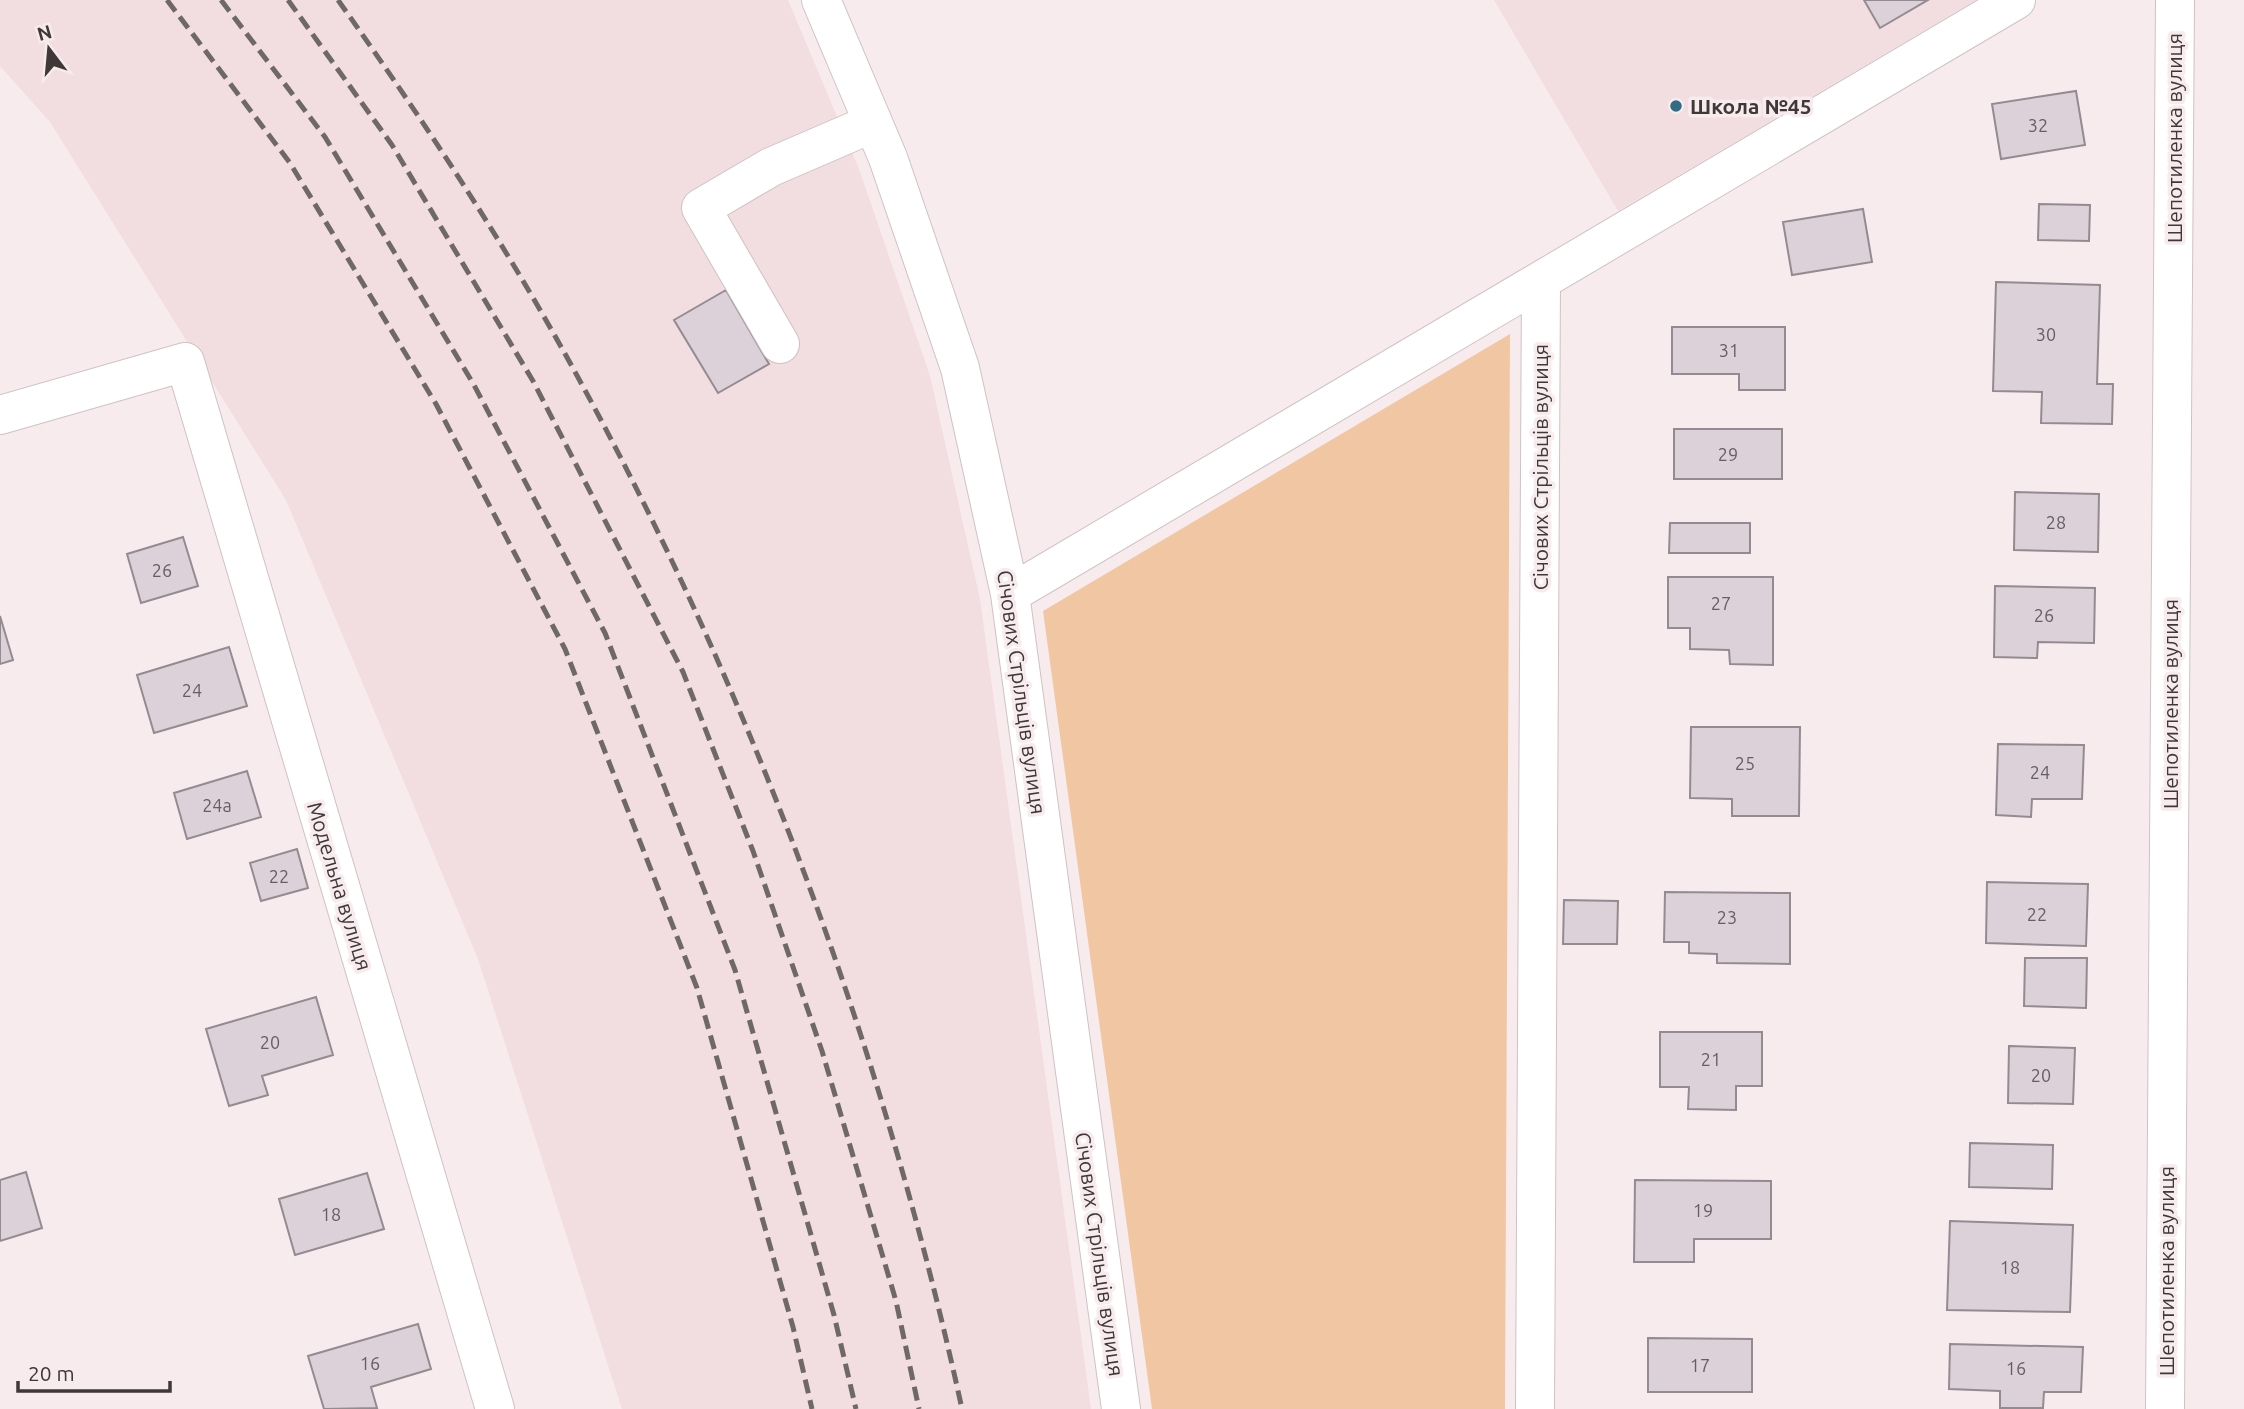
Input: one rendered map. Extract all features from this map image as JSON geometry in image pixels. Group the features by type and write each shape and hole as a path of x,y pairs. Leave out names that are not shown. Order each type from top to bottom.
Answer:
{"street":[{"name":"Січових Стрільців вулиця","path":"821,0 873,123 960,368 1010,594 1121,1409"},
{"path":"1010,594 2015,0"},
{"name":"Шепотиленка вулиця","path":"2165,1409 2175,0"},
{"path":"780,344 701,208 771,167 873,123"},
{"name":"Січових Стрільців вулиця","path":"1535,1409 1541,281"},
{"name":"Модельна вулиця","path":"0,415 185,362 495,1409"}],"shaded area":[{"path":"0,0 788,0 859,169 930,376 980,599 1091,1409 622,1409 478,959 286,500 50,122 0,66"},
{"name":"Школа №45","path":"1494,0 1976,0 1618,211"},
{"path":"1510,334 1505,1409 1152,1409 1043,611"}],"building":[{"path":"1864,0 1928,0 1880,28"},
{"path":"2076,91 2085,145 2001,159 1992,104"},
{"path":"2039,204 2090,205 2089,241 2038,240"},
{"path":"1863,209 1872,262 1792,275 1783,222"},
{"path":"1996,282 2100,285 2097,384 2113,384 2112,424 2041,423 2042,392 1993,391"},
{"path":"726,290 769,364 718,393 674,320"},
{"path":"1672,327 1785,327 1785,390 1739,390 1739,374 1672,374"},
{"path":"1674,429 1782,429 1782,479 1674,479"},
{"path":"2015,492 2099,494 2098,552 2014,550"},
{"path":"1670,523 1750,523 1750,553 1669,553"},
{"path":"183,537 198,586 141,603 127,554"},
{"path":"1668,577 1773,577 1773,665 1730,664 1729,650 1690,649 1690,628 1668,628"},
{"path":"1995,586 2095,588 2094,643 2038,642 2037,658 1994,657"},
{"path":"0,616 13,660 0,664"},
{"path":"229,647 247,706 154,733 137,675"},
{"path":"1691,727 1800,727 1799,816 1732,816 1732,799 1690,798"},
{"path":"1998,744 2084,745 2082,799 2032,799 2031,817 1996,815"},
{"path":"247,771 261,817 187,839 174,793"},
{"path":"297,849 308,888 261,901 250,863"},
{"path":"1987,882 2088,884 2086,946 1986,943"},
{"path":"1665,892 1790,893 1790,964 1717,963 1717,954 1689,953 1689,942 1664,942"},
{"path":"1564,900 1618,901 1617,944 1563,944"},
{"path":"2025,958 2087,958 2086,1008 2024,1006"},
{"path":"316,997 333,1055 262,1076 268,1095 229,1106 206,1029"},
{"path":"1660,1032 1762,1032 1762,1086 1736,1086 1736,1110 1688,1109 1689,1087 1660,1087"},
{"path":"2009,1046 2075,1048 2073,1104 2008,1103"},
{"path":"1970,1143 2053,1145 2052,1189 1969,1187"},
{"path":"26,1172 42,1228 0,1241 0,1180"},
{"path":"367,1173 384,1229 295,1255 279,1199"},
{"path":"1635,1180 1771,1181 1771,1239 1694,1239 1694,1262 1634,1262"},
{"path":"1950,1221 2073,1225 2070,1312 1947,1310"},
{"path":"418,1324 431,1369 371,1387 377,1408 324,1409 308,1356"},
{"path":"1648,1338 1752,1339 1752,1392 1648,1392"},
{"path":"1950,1344 2083,1347 2081,1392 2044,1392 2043,1408 2000,1408 2000,1391 1949,1389"}],"railway":[{"path":"167,0 290,163 436,404 565,649 697,988 793,1327 812,1409"},
{"path":"221,0 325,137 474,385 605,633 735,970 834,1315 856,1409"},
{"path":"288,0 392,145 533,381 683,672 753,851 822,1051 896,1301 919,1409"},
{"path":"338,0 459,177 543,314 634,484 695,611 752,740 803,871 850,1004 893,1138 930,1273 962,1409"}],"place":[{"name":"Школа №45","path":"1676,106"}]}
